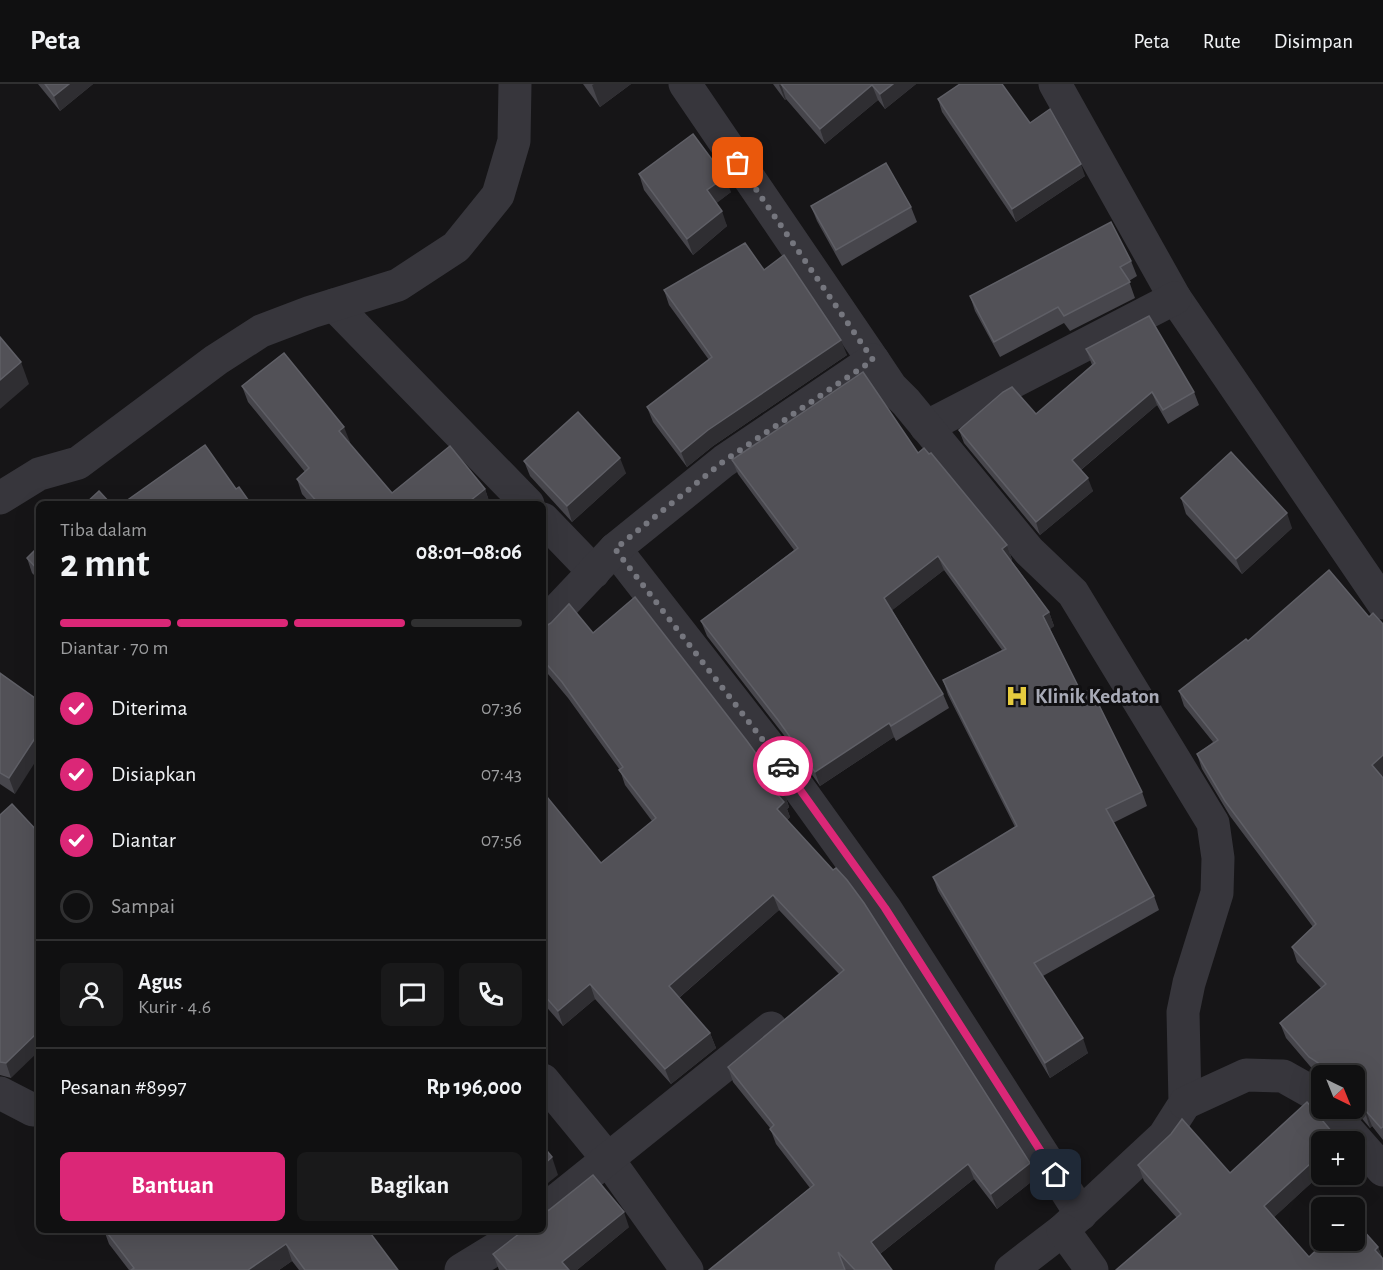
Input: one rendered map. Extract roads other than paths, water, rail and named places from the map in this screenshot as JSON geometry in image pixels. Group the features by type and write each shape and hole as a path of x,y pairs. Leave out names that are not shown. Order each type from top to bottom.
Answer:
{"street":[{"path":"0,498 39,474 78,463 216,360 261,331 399,285 456,248 498,195 514,141 515,84"},
{"path":"685,84 891,387 906,402 1029,551 1073,593 1213,823 1218,858 1217,893 1189,983 1183,1012 1185,1103"},
{"path":"1055,84 1175,298 1383,603"},
{"path":"926,427 1175,298"},
{"path":"334,305 525,501"},
{"path":"546,622 604,561 724,461 873,360"},
{"path":"546,521 604,561 768,745 885,908 1072,1222 1092,1270"},
{"path":"546,1208 771,1028"},
{"path":"1011,1270 1072,1222 1164,1136 1185,1103 1246,1075 1283,1076 1311,1092"},
{"path":"546,1084 607,1158 687,1270"},
{"path":"0,1093 36,1110"},
{"path":"1338,1119 1383,1170"},
{"path":"460,1270 497,1248 515,1233"}],"place":[{"name":"Klinik Kedaton","path":"1017,696"}]}
